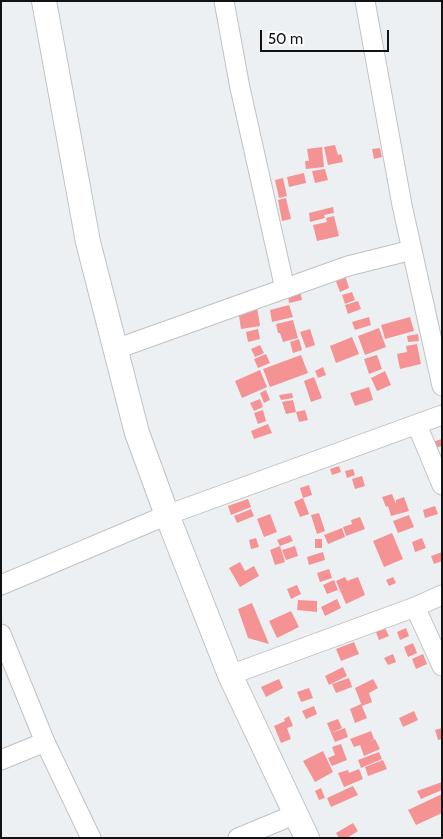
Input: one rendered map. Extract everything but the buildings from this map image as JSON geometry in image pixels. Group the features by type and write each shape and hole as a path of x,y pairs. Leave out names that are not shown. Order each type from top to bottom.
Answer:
{"main road":[{"path":"44,1 88,242 137,433 230,675 307,838"}],"street":[{"path":"224,1 240,88 285,289"},
{"path":"365,1 402,205 442,386"},
{"path":"116,349 348,266 412,250"},
{"path":"1,584 167,515 442,415"},
{"path":"418,425 442,485"},
{"path":"230,675 442,595"},
{"path":"415,606 442,666"},
{"path":"1,634 45,742 91,838"},
{"path":"1,760 45,742"},
{"path":"238,838 296,814"}]}
